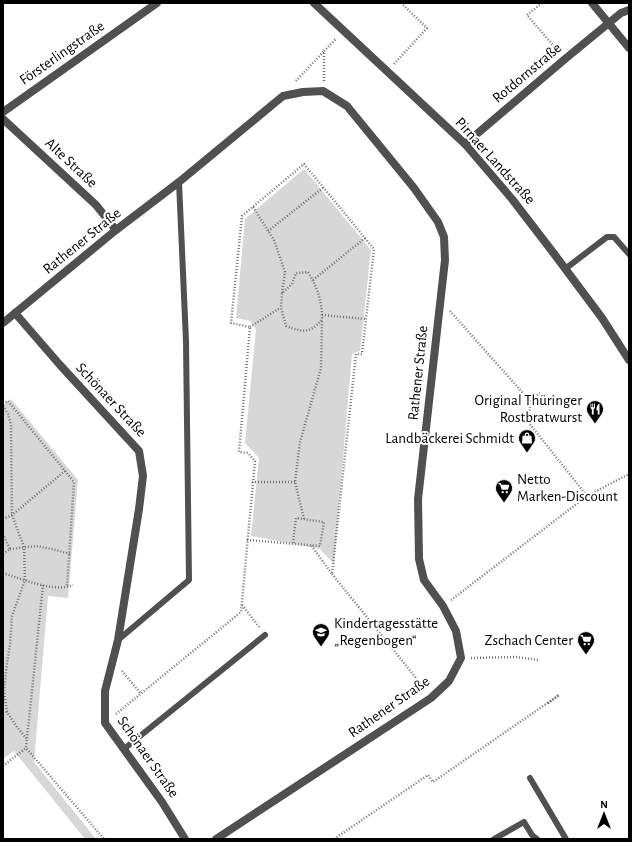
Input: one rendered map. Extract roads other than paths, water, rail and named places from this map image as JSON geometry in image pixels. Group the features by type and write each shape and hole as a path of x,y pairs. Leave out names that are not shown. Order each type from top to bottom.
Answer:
{"street":[{"name":"Försterlingstraße","path":"3,112 157,3"},
{"name":"Pirnaer Landstraße","path":"314,3 465,144 512,199 602,318 629,360"},
{"path":"592,3 629,48"},
{"name":"Rotdornstraße","path":"465,144 621,13 629,10"},
{"name":"Rathener Straße","path":"3,323 116,230 179,182 283,96 303,92 323,91 347,106 414,188 438,222 444,237 445,260 418,499 419,560 424,580 443,606 456,631 461,658 448,681 431,698 216,839"},
{"name":"Alte Straße","path":"3,119 96,205 116,230"},
{"name":"Schönaer Straße","path":"15,313 60,365 139,451 143,476 139,509 118,640 105,691 105,723 162,802 184,839"}],"lane":[{"path":"118,640 189,580 186,341 179,182"},
{"path":"565,269 607,237 614,237 629,254"},
{"path":"124,749 265,635"},
{"path":"530,778 566,839"},
{"path":"494,839 524,822 532,835 537,839"}],"place":[{"name":"Original Thüringer Rostbratwurst","path":"595,424"},
{"name":"Landbäckerei Schmidt","path":"527,453"},
{"name":"Netto Marken-Discount","path":"504,503"},
{"name":"Kindertagesstätte „Regenbogen“","path":"321,647"},
{"name":"Zschach Center","path":"586,655"}]}
